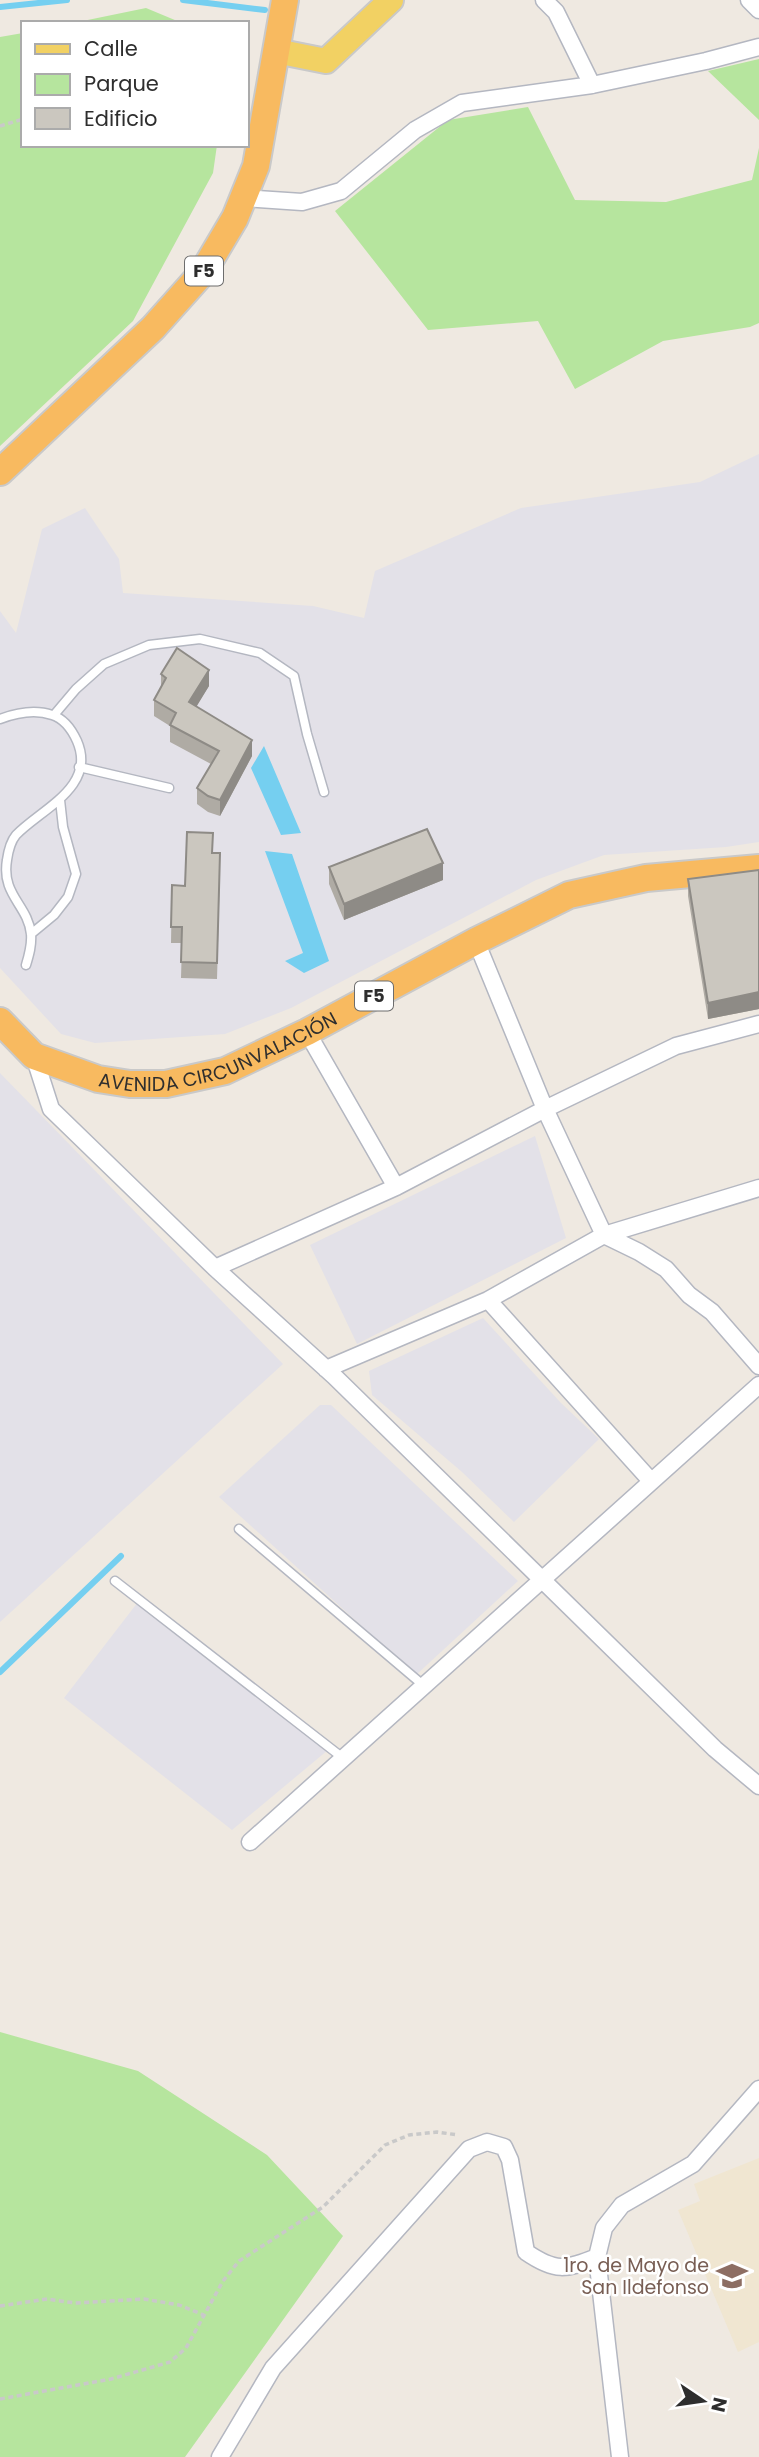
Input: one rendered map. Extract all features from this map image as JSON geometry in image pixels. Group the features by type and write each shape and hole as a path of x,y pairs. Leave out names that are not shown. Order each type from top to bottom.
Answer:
{"highway":[{"name":"F5","path":"0,472 153,328 203,272 235,218 256,166 285,0"},
{"name":"AVENIDA CIRCUNVALACIÓN","path":"0,1021 34,1056 98,1079 130,1084 166,1084 225,1071 569,895 646,878 759,868"}],"main road":[{"path":"276,51 326,61 391,0"}],"street":[{"path":"544,0 556,12 592,85"},
{"path":"749,0 759,10"},
{"path":"244,198 302,202 341,191 415,130 462,103 592,85 759,47"},
{"path":"476,941 545,1109 604,1235 666,1269 689,1295 712,1312 759,1366"},
{"path":"215,1268 396,1187 545,1109 676,1046 759,1024"},
{"path":"307,1031 396,1187"},
{"path":"34,1056 51,1109 215,1268 326,1369 715,1749 759,1786"},
{"path":"326,1369 488,1300 604,1235 759,1188"},
{"path":"488,1300 651,1481"},
{"path":"250,1842 759,1385"},
{"path":"620,2457 597,2257 604,2228 622,2205 693,2164 759,2089"},
{"path":"219,2457 272,2368 469,2148 487,2142 503,2147 510,2160 526,2252 544,2264 570,2268 597,2257"}],"lane":[{"path":"54,715 76,689 104,664 149,645 200,639 260,653 294,676 324,792"},
{"path":"0,719 17,713 54,715 71,727 82,754 75,781 60,800 14,837 6,862 8,888 30,926 32,947 26,965"},
{"path":"79,768 169,788"},
{"path":"31,934 54,915 68,897 76,874 63,827 60,800"},
{"path":"239,1529 423,1685"},
{"path":"115,1581 343,1758"}],"path":[{"path":"0,126 21,120"},
{"path":"0,2399 111,2379 170,2362 186,2348 223,2281 239,2261 323,2207 386,2145 409,2135 437,2132 487,2142"},
{"path":"0,2306 47,2299 75,2303 144,2299 179,2305 204,2315"}],"shaded area":[{"path":"759,454 759,842 726,847 604,855 536,880 291,1008 225,1034 95,1043 61,1034 0,968 0,611 16,633 42,529 85,508 119,559 123,593 313,606 364,618 375,571 521,508 700,482"},
{"path":"0,1073 283,1364 0,1622"},
{"path":"535,1136 566,1238 357,1344 310,1245"},
{"path":"483,1318 561,1403 599,1439 514,1522 462,1472 372,1395 369,1371"},
{"path":"320,1405 331,1405 518,1581 416,1675 219,1497"},
{"path":"138,1602 328,1750 232,1830 64,1698"},
{"name":"1ro. de Mayo de San Ildefonso","path":"759,2158 759,2342 738,2352 678,2210 700,2201 694,2184"}],"green space":[{"path":"146,8 177,21 83,21"},
{"path":"21,33 21,147 217,147 213,173 133,321 0,446 0,37"},
{"path":"759,59 759,120 708,71"},
{"path":"528,107 575,200 666,202 752,180 759,148 759,323 750,327 663,341 575,389 538,321 428,330 335,211 448,120"},
{"path":"0,2032 138,2071 267,2155 343,2236 185,2457 0,2457"}],"water":[{"path":"264,746 301,833 281,835 251,768"},
{"path":"265,851 292,854 329,961 304,973 285,961 303,953"}],"building":[{"path":"177,648 209,670 189,702 252,740 220,800 197,788 219,751 170,725 176,713 154,700 166,678 161,674"},
{"path":"427,829 443,863 344,904 329,867"},
{"path":"187,832 213,833 212,853 220,853 217,963 181,962 182,927 171,927 172,885 185,886"},
{"path":"759,870 759,992 708,1003 688,879"}],"waterway":[{"path":"0,7 67,0"},
{"path":"183,0 265,10"},
{"path":"0,1672 121,1556"}],"place":[{"name":"1ro. de Mayo de San Ildefonso","path":"732,2276"}]}
